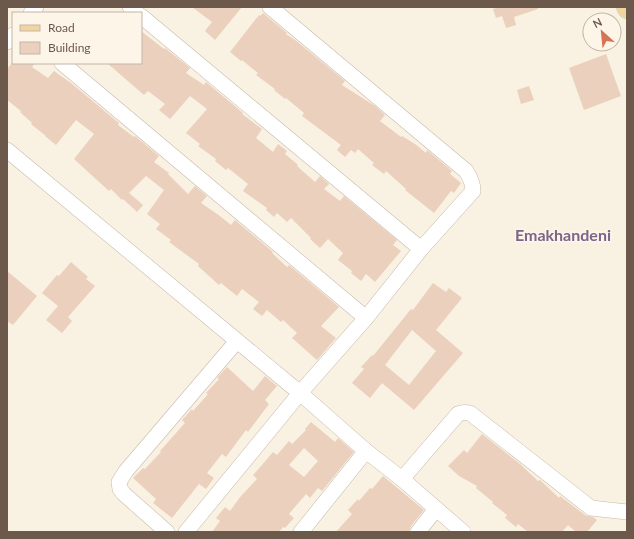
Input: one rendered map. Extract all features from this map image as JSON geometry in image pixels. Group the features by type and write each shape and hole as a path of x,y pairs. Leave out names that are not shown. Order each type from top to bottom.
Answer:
{"street":[{"path":"186,532 300,393 366,318 421,249 473,191 473,186 469,175 460,166 270,7"},
{"path":"142,17 421,249"},
{"path":"63,64 366,318"},
{"path":"7,150 300,393 366,451 402,479 463,532"},
{"path":"167,532 124,494 120,489 119,482 126,471 237,341"},
{"path":"402,479 458,414 467,412 586,505 591,508 627,512"},
{"path":"301,532 366,451"},
{"path":"418,532 436,509"}],"building":[{"path":"192,7 242,7 215,40 205,31 212,22"},
{"path":"499,7 538,7 538,9 514,17 516,25 506,28 502,16 496,18 493,9"},
{"path":"263,13 287,33 286,34 345,81 342,85 375,106 385,115 380,121 426,153 427,150 452,171 450,174 461,183 454,193 451,191 434,213 405,190 406,189 386,171 384,174 372,165 374,163 358,149 355,153 351,150 345,157 337,150 341,145 302,116 304,113 256,75 258,73 230,52 259,15 260,16"},
{"path":"142,32 190,68 186,73 204,85 206,82 243,113 242,114 262,129 256,138 273,152 278,144 287,151 285,154 315,182 320,176 329,184 324,189 340,201 344,196 397,240 393,245 401,251 375,282 366,274 361,281 351,273 352,271 338,260 343,253 328,239 320,248 291,218 287,222 277,213 274,217 266,210 267,208 243,191 248,184 228,168 226,170 215,161 216,159 198,146 200,144 186,133 207,109 190,96 170,119 159,110 165,104 148,91 144,95 108,64 142,64"},
{"path":"606,54 621,96 584,110 569,68"},
{"path":"12,63 34,64 32,67 48,78 54,71 71,83 119,123 118,125 134,137 135,136 159,156 154,162 169,173 168,174 188,194 195,186 207,196 201,203 231,225 235,220 273,252 272,253 287,267 289,265 339,307 321,326 336,338 317,360 292,338 297,333 283,320 281,322 267,310 262,316 253,309 259,302 242,289 237,296 221,283 219,285 198,266 199,264 169,242 171,240 156,229 160,224 147,214 164,190 146,176 129,193 143,205 137,212 111,189 109,191 74,159 94,134 76,120 56,145 31,124 32,123 20,112 21,111 7,100 7,69"},
{"path":"529,86 534,100 521,104 517,90"},
{"path":"71,262 88,277 86,279 95,286 68,317 72,321 62,333 46,320 58,306 42,293 57,275 59,276"},
{"path":"7,271 37,296 13,325 7,321"},
{"path":"433,283 446,292 449,288 462,298 436,330 463,353 414,410 382,383 370,398 352,383 364,369 361,367 372,355 373,356 411,309 413,310","holes":["412,330 436,351 409,385 385,365"]},
{"path":"227,367 253,391 265,376 277,386 265,400 269,404 248,432 246,430 226,457 222,454 207,473 214,478 206,489 199,484 172,518 153,503 156,499 133,478 143,468 145,469 161,452 160,451 185,423 182,420 192,409 193,411 208,394 206,393 219,379 217,378"},
{"path":"311,422 335,442 338,438 354,452 322,491 318,488 310,498 306,494 289,514 294,518 279,532 212,532 220,521 216,518 225,507 230,511 241,496 257,479 253,475 273,452 277,455 289,441 292,444 306,430 305,429","holes":["304,448 318,461 304,477 289,465"]},
{"path":"482,434 520,464 538,481 540,480 559,498 560,496 585,515 593,517 597,520 587,532 576,532 568,525 562,532 528,532 518,524 516,527 505,518 507,515 476,488 477,486 459,476 448,466 464,450 467,453"},
{"path":"383,476 424,510 411,526 409,532 336,532 352,514 348,510 358,499 359,501 370,488 372,489"}],"district":[{"name":"Emakhandeni","path":"563,234"}]}
